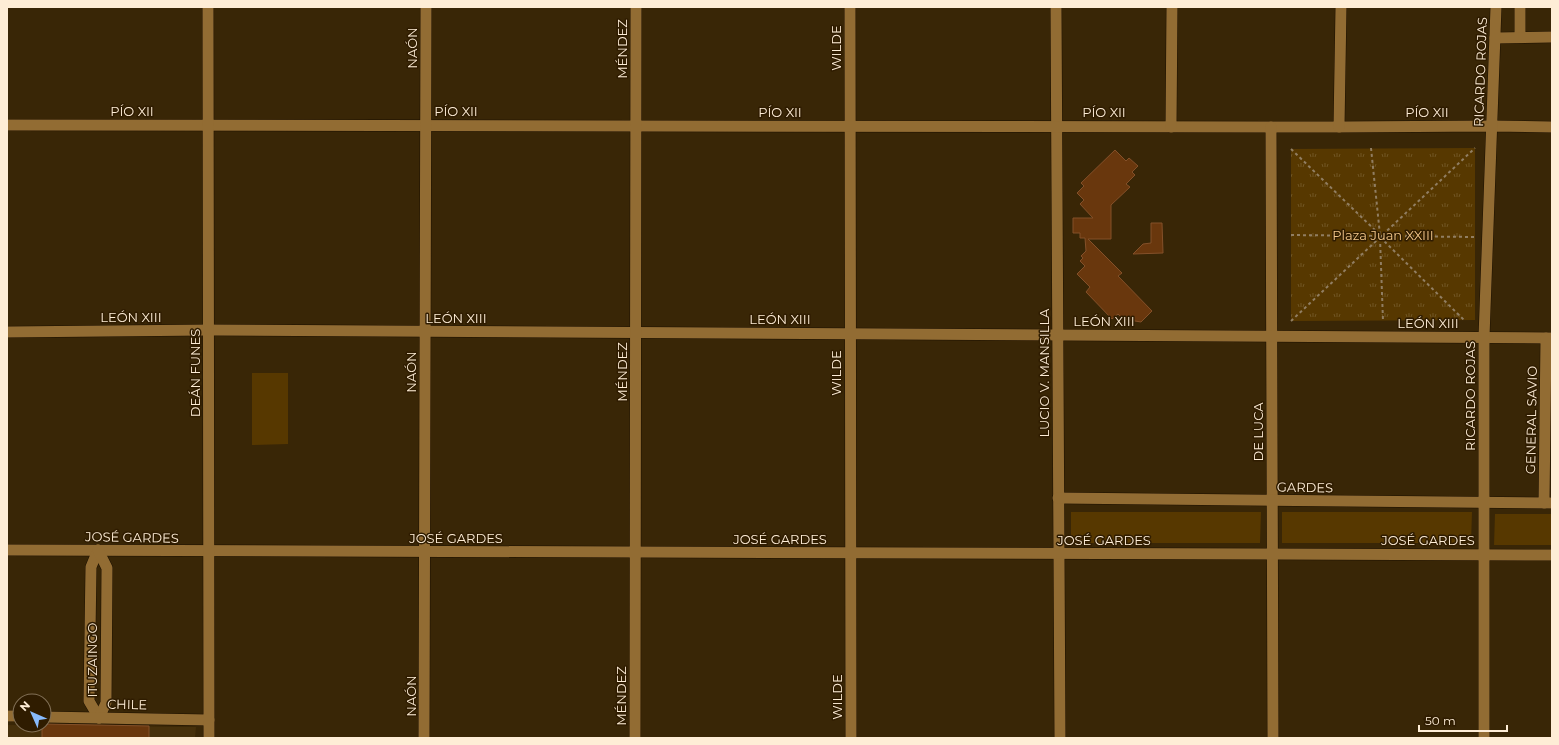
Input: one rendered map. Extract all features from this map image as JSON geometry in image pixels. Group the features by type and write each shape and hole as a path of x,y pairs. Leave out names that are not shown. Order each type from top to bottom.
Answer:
{"street":[{"name":"DEÁN FUNES","path":"208,7 209,738"},
{"name":"NAÓN","path":"424,738 426,7"},
{"name":"MÉNDEZ","path":"635,738 636,7"},
{"name":"WILDE","path":"850,7 851,738"},
{"name":"LUCIO V. MANSILLA","path":"1056,7 1060,738"},
{"path":"1171,127 1172,7"},
{"path":"1340,127 1341,7"},
{"name":"RICARDO ROJAS","path":"1484,738 1484,337 1496,7"},
{"path":"1520,7 1520,37"},
{"path":"1495,38 1552,37"},
{"name":"PÍO XII","path":"7,125 1171,127 1492,126 1552,128"},
{"name":"DE LUCA","path":"1271,127 1273,738"},
{"name":"LEÓN XIII","path":"7,332 209,330 1549,338"},
{"name":"GENERAL SAVIO","path":"1548,503 1549,338"},
{"name":"GARDES","path":"1058,498 1548,503"},
{"name":"JOSÉ GARDES","path":"7,550 1552,555"},
{"name":"ITUZAINGO","path":"98,550 91,567 88,701 99,718"},
{"name":"ITUZAINGO","path":"98,550 107,568 106,702 99,718"},
{"name":"CHILE","path":"52,716 209,720"}],"path":[{"path":"1371,148 1380,236 1383,320"},
{"path":"1291,321 1475,148"},
{"path":"1291,149 1464,320"},
{"path":"1291,235 1475,237"}],"shaded area":[{"path":"7,725 12,725 12,733 52,733 52,725 196,727 195,738 7,738"}],"green space":[{"name":"Plaza Juan XXIII","path":"1475,148 1475,320 1291,321 1291,149"},
{"path":"252,373 288,373 288,444 252,445"},
{"path":"1071,512 1261,512 1260,543 1071,543"},
{"path":"1282,512 1472,512 1471,543 1282,543"},
{"path":"1495,514 1552,514 1552,545 1494,545"}],"building":[{"path":"1115,150 1126,161 1129,158 1138,166 1132,172 1135,175 1126,184 1130,187 1111,205 1111,239 1088,239 1122,273 1118,276 1152,311 1141,322 1123,319 1118,314 1112,319 1086,292 1090,287 1077,274 1085,266 1080,261 1083,258 1081,256 1086,251 1085,238 1080,238 1080,233 1073,233 1073,218 1093,218 1080,204 1084,200 1077,193 1084,186 1081,183"},
{"path":"1151,223 1162,223 1163,253 1133,254 1143,244 1151,243"},
{"path":"52,724 149,726 149,738 42,738 42,733 52,733"}]}
